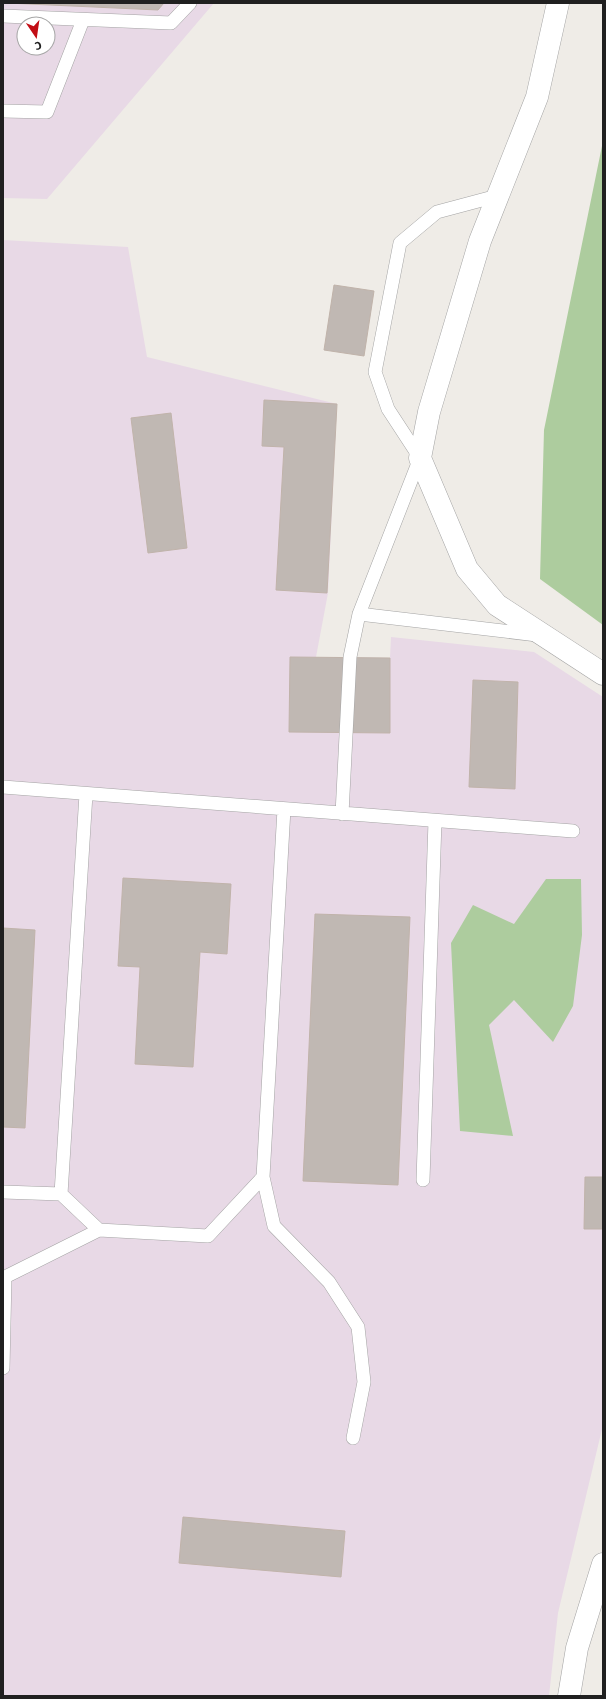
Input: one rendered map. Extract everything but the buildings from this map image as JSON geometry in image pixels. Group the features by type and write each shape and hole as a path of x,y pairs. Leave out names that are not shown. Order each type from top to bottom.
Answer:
{"street":[{"path":"558,3 537,97 480,241 429,412 420,458 467,569 497,605 603,674"},
{"path":"570,1696 577,1648 603,1564"}],"lane":[{"path":"3,16 171,24 190,3"},
{"path":"3,111 47,112 83,20"},
{"path":"342,814 350,657 360,614 420,458 388,409 375,372 400,243 437,212 497,196"},
{"path":"360,614 544,635"},
{"path":"3,787 284,810 572,831"},
{"path":"61,1194 86,794"},
{"path":"284,810 263,1177 274,1226 329,1282 358,1327 364,1382 353,1438"},
{"path":"423,1180 435,821"},
{"path":"3,1368 5,1277 99,1230 208,1236 263,1177"},
{"path":"3,1192 61,1194 99,1230"}],"shaded area":[{"path":"3,3 214,3 47,199 3,198"},
{"path":"3,240 128,247 147,357 337,404 328,593 316,657 390,658 391,637 534,652 603,697 603,1425 558,1613 549,1696 3,1696"}],"green space":[{"path":"603,141 603,625 540,579 544,430"},
{"path":"546,879 581,879 582,935 573,1006 553,1042 514,1000 489,1025 513,1136 460,1131 451,943 473,905 514,924"}]}
